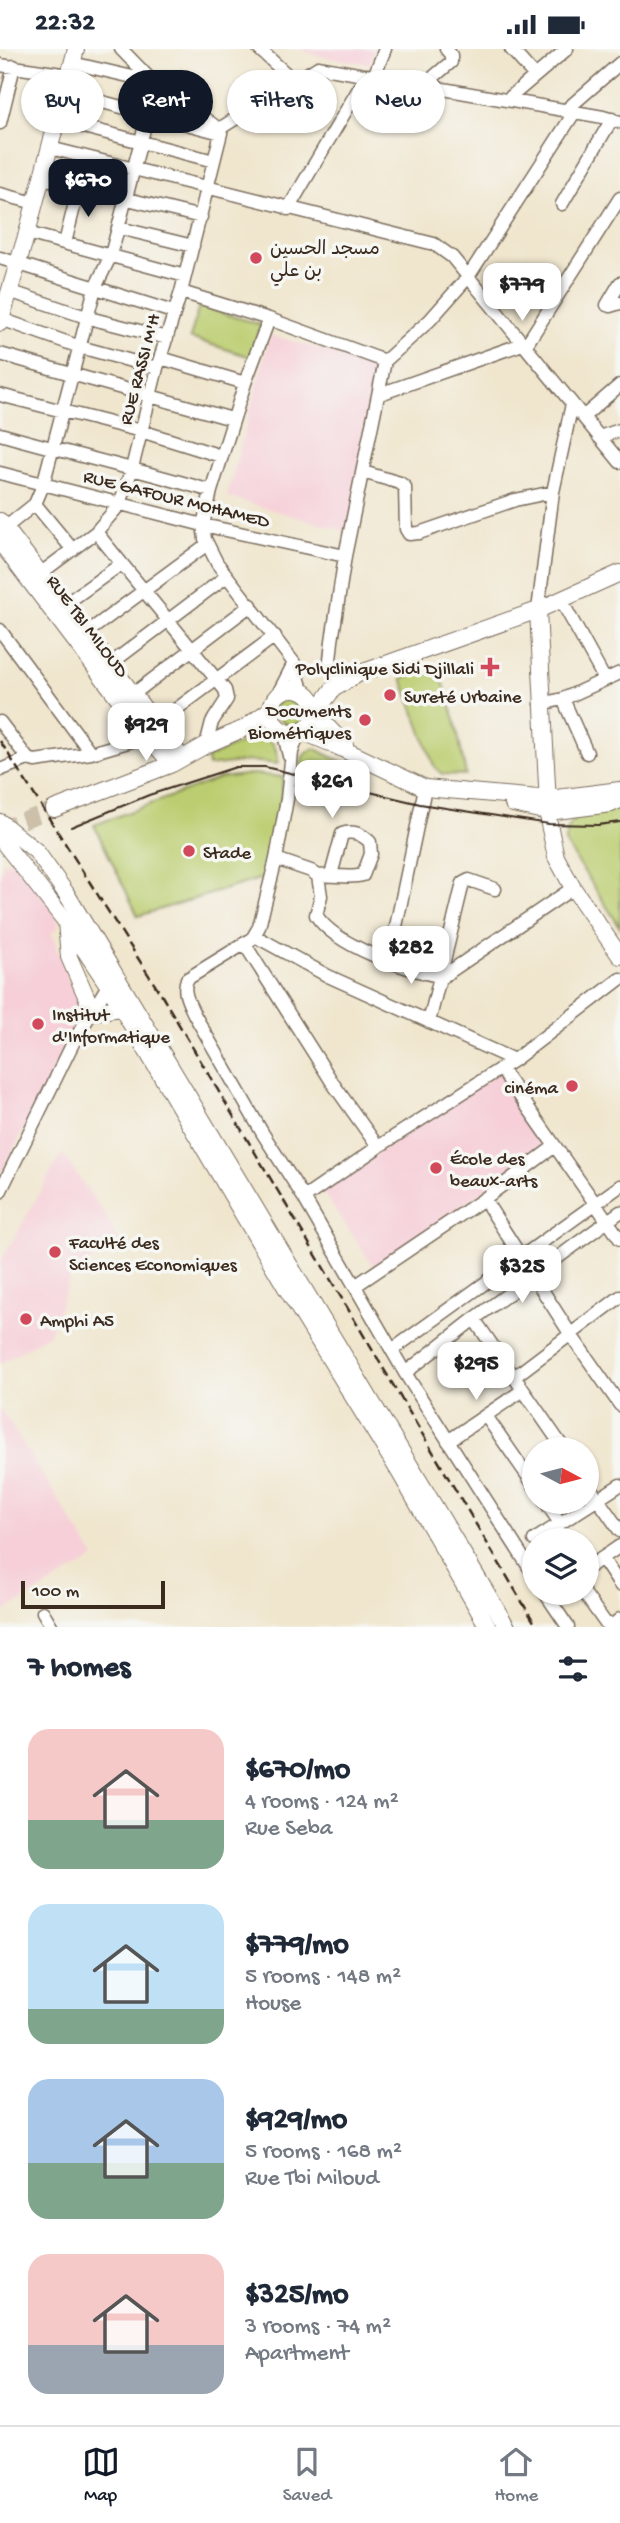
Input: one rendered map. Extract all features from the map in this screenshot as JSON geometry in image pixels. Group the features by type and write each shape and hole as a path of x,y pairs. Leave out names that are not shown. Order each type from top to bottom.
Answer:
{"main road":[{"path":"0,321 54,133"},
{"path":"2,538 35,577 64,605 80,638"},
{"name":"RUE TBI MILOUD","path":"2,538 177,761"},
{"path":"54,809 177,761 238,732 271,709 278,694 291,688 306,693 336,687 358,674 538,610 620,573"},
{"path":"538,610 548,805 556,857 573,888 620,956"},
{"path":"238,732 290,730 312,724 316,713 336,687"},
{"path":"306,693 316,713 358,756"},
{"path":"271,709 273,719 290,730 358,756 425,788 548,805 611,804 620,800"},
{"path":"548,805 620,790"},
{"path":"0,823 36,851 66,893 112,980 507,1627"},
{"path":"2,845 15,846 27,854 74,915 83,922"},
{"path":"2,845 112,980 121,1008 288,1291 400,1473 488,1627"},
{"path":"66,922 69,957 93,1012 121,1008"}],"street":[{"path":"121,49 142,70"},
{"path":"259,49 282,70"},
{"path":"374,70 385,49"},
{"path":"442,70 451,62 451,55 446,49"},
{"path":"511,49 536,76"},
{"path":"507,100 567,49"},
{"path":"0,65 14,67 72,62 118,74"},
{"path":"336,687 330,660 345,556 385,361 430,320 468,277 569,112 620,63"},
{"path":"0,123 14,67"},
{"path":"313,70 318,67 336,70"},
{"path":"445,89 616,121 562,204"},
{"path":"288,209 351,108"},
{"path":"213,126 220,131"},
{"path":"213,129 220,131 227,126"},
{"name":"RUE RASSI M'H","path":"35,577 96,532 120,504 132,468 149,395 181,292 220,131"},
{"path":"104,132 214,161"},
{"path":"2,538 35,504 43,485 95,288 111,255 143,133"},
{"path":"50,148 434,244 452,257 620,462"},
{"path":"42,178 201,217"},
{"path":"65,243 79,187"},
{"path":"0,194 35,203"},
{"path":"380,394 524,345 531,340 620,198"},
{"path":"119,227 193,246"},
{"path":"27,233 185,276"},
{"path":"0,258 173,312"},
{"path":"620,283 607,305 620,303"},
{"path":"9,291 89,318 167,338"},
{"path":"181,292 269,319 385,361"},
{"path":"269,319 232,419 203,525 206,545 294,663 306,693"},
{"path":"0,321 80,347 244,383"},
{"path":"0,354 232,419"},
{"path":"583,417 620,385"},
{"path":"0,395 141,431 221,456"},
{"path":"538,610 552,492 572,404"},
{"path":"599,437 620,430"},
{"path":"0,434 211,491"},
{"path":"363,472 405,487 406,529 409,534 419,533 515,500 552,492"},
{"name":"RUE GAFOUR MOHAMED","path":"0,473 203,525 345,556"},
{"path":"35,504 73,550"},
{"path":"96,532 191,652 225,690 227,699 212,722 206,745"},
{"path":"80,638 206,545"},
{"path":"64,605 121,563"},
{"path":"105,668 227,576"},
{"path":"561,600 605,680"},
{"path":"127,699 251,605"},
{"path":"0,630 91,753"},
{"path":"0,770 28,759 48,760 91,753 154,731 215,679 275,636"},
{"path":"278,694 294,663"},
{"path":"541,704 563,699 620,673"},
{"path":"563,699 587,753"},
{"path":"0,722 28,759"},
{"path":"290,730 287,799 259,927 250,939 187,979 186,995 194,1014 263,1134 304,1198 405,1373 522,1557"},
{"path":"388,960 425,788"},
{"path":"276,859 325,875 316,913 318,919 335,934 388,960 442,977"},
{"path":"429,1022 463,883 469,880 495,889"},
{"path":"442,977 573,888"},
{"path":"250,939 514,1060"},
{"path":"250,939 334,1085 378,1147"},
{"path":"304,1198 514,1060 620,979"},
{"path":"0,1192 74,1041 112,980"},
{"path":"501,1069 620,1239"},
{"path":"355,1286 484,1199 555,1146"},
{"path":"393,1350 620,1187"},
{"path":"484,1199 570,1335 618,1399"},
{"path":"405,1373 620,1212"},
{"path":"514,1377 620,1297"},
{"path":"474,1319 556,1437"},
{"path":"448,1441 523,1390"},
{"path":"485,1416 522,1468"},
{"path":"599,1498 620,1485"},
{"path":"599,1500 620,1531"},
{"path":"554,1514 560,1523"},
{"path":"552,1528 574,1514"},
{"path":"599,1560 620,1546"},
{"path":"518,1551 522,1548"},
{"path":"602,1558 620,1585"},
{"path":"553,1605 568,1627"},
{"path":"593,1605 606,1624 614,1624 620,1619"},
{"path":"43,1612 52,1627"}],"shaded area":[{"path":"299,49 375,49 370,64 319,56"},
{"path":"270,335 383,366 349,532 227,497"},
{"name":"Institut d'Informatique","path":"13,857 57,916 58,927 51,934 55,939 57,951 63,957 66,976 85,1006 0,1177 0,877 4,861 6,863"},
{"name":"École des beaux-arts","path":"500,1071 549,1146 374,1267 322,1191"},
{"name":"Faculté des Sciences Economiques","path":"62,1153 105,1215 120,1242 72,1273 49,1334 0,1364 0,1263"},
{"path":"0,1408 95,1558 0,1614"}],"green space":[{"path":"199,306 261,325 251,357 190,338"},
{"path":"438,665 455,720 466,775 442,774 434,766 402,678"},
{"path":"292,693 303,698 308,709 303,720 292,725 281,720 276,709 281,698"},
{"path":"254,737 266,739 273,744 278,764 250,761 208,766 207,758"},
{"path":"314,748 364,773 363,778 301,767 303,756"},
{"name":"Stade","path":"253,774 283,777 279,819 266,877 138,916 94,825 220,778"},
{"path":"620,804 620,927 565,842 575,816"}],"tunnel":[{"path":"0,829 54,809"}],"tram line":[{"path":"71,827 149,795 236,767 265,767 420,804 549,824 598,825 620,822"}],"railway":[{"path":"0,741 162,996 537,1627"}],"place":[{"name":"مسجد الحسين بن علي","path":"256,258"},
{"name":"Polyclinique Sidi Djillali","path":"490,667"},
{"name":"Sureté Urbaine","path":"390,695"},
{"name":"Documents Biométriques","path":"365,720"},
{"name":"Stade","path":"189,851"},
{"name":"Institut d'Informatique","path":"38,1024"},
{"name":"cinéma","path":"572,1086"},
{"name":"École des beaux-arts","path":"436,1168"},
{"name":"Faculté des Sciences Economiques","path":"55,1252"},
{"name":"Amphi A5","path":"26,1319"}]}
